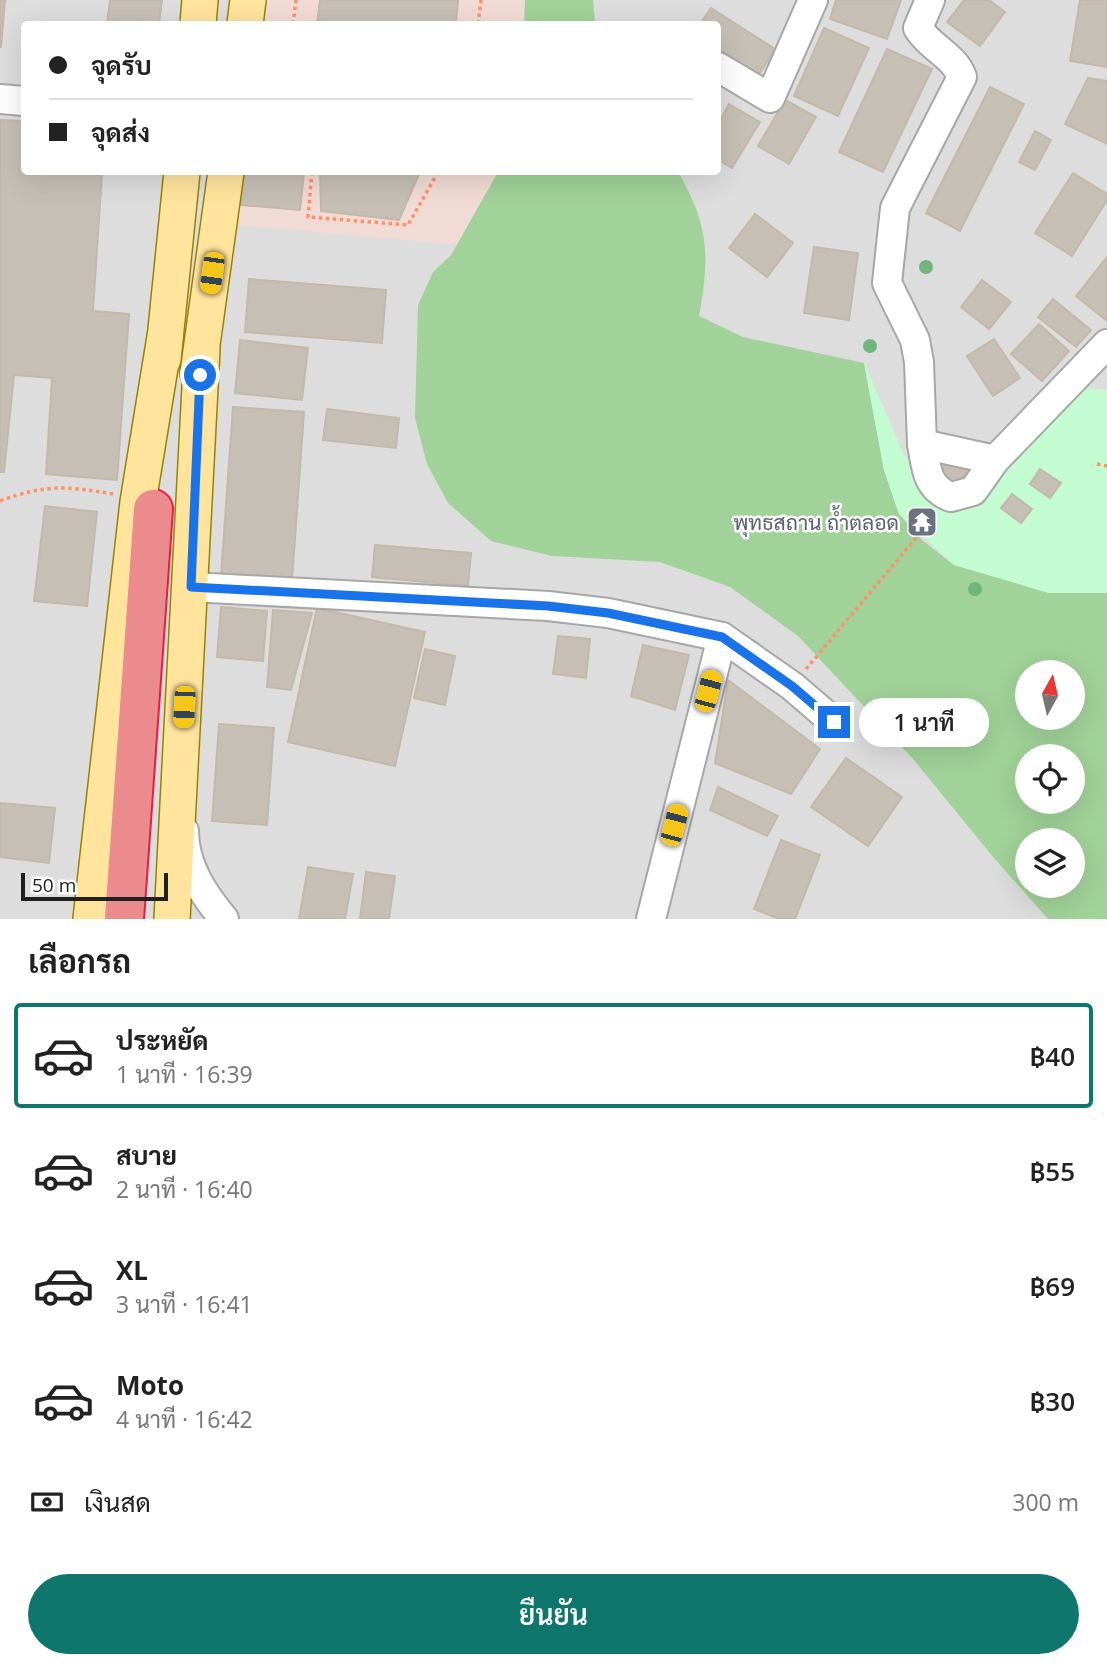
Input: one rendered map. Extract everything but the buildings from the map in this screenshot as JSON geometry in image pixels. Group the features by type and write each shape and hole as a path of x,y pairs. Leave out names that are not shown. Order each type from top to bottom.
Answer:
{"highway":[{"path":"124,919 155,508"},
{"path":"147,919 155,508"}],"main road":[{"path":"198,21 200,0"},
{"path":"245,21 248,0"},
{"path":"87,911 155,508 165,337 182,175"},
{"path":"172,919 191,587 201,349 226,175"},
{"path":"155,508 201,349"}],"street":[{"path":"721,69 770,98 813,0"},
{"path":"930,0 918,29 958,66 962,77 895,208 887,283 915,340 919,362 922,443 930,482 943,494 951,497 972,491 995,460 1107,344"},
{"path":"0,99 21,101"},
{"path":"922,443 995,460"},
{"path":"191,587 548,606 608,613 722,637 792,686 834,722"},
{"path":"650,919 722,637"},
{"path":"183,731 184,846 204,895 225,919"}],"path":[{"path":"293,21 296,0"},
{"path":"478,21 481,0"},
{"path":"312,175 308,218 408,225 436,175"},
{"path":"1097,464 1107,466"},
{"path":"0,501 29,491 63,486 114,494 155,508"},
{"path":"792,686 951,497"}],"shaded area":[{"path":"0,0 1107,0 1107,919 0,919"},
{"path":"248,0 546,0 542,21 245,21"},
{"path":"226,175 511,175 486,247 219,223"}],"green space":[{"path":"525,0 593,0 595,21 524,21"},
{"path":"496,175 680,175 696,208 704,241 705,276 699,316 743,337 864,363 884,470 899,514 922,540 954,565 1049,593 1107,593 1107,919 1048,919 1029,898 1085,898 1085,828 1015,828 1015,882 913,759 798,636 730,587 660,562 552,556 491,541 448,503 427,464 415,418 418,305 433,272 451,255"},
{"path":"864,363 904,455 955,513 1083,388 1107,390 1107,593 1049,593 954,565 899,514 884,470"}],"place":[{"name":"พุทธสถาน ถ้ำตลอด","path":"922,522"}],"route":[{"path":"200,375 191,587 548,606 608,613 722,637 792,686 834,722"}]}
